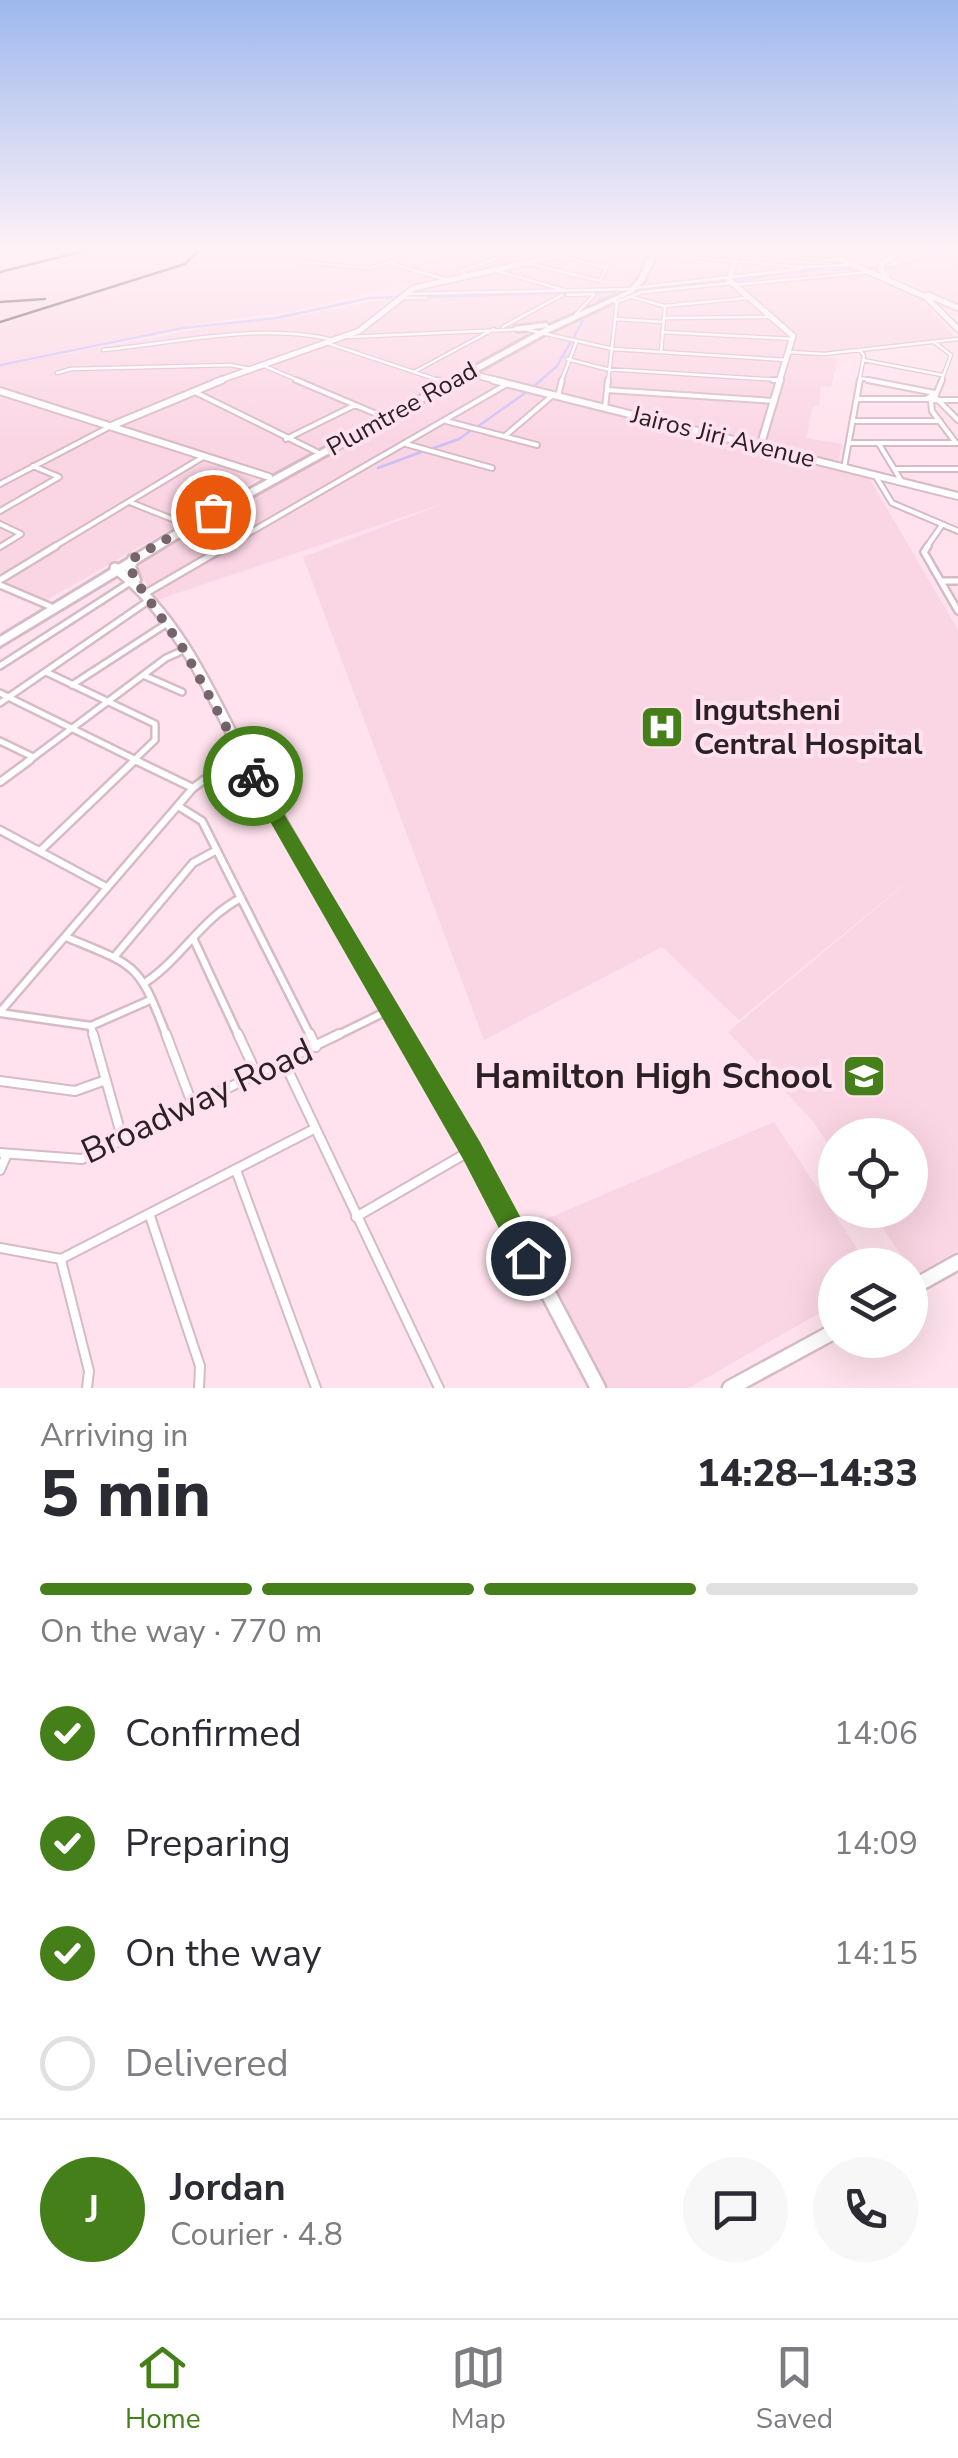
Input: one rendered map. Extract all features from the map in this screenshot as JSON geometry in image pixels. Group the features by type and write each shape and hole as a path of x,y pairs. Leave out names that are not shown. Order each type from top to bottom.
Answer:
{"highway":[{"name":"Plumtree Road","path":"456,377 569,316"},
{"path":"518,328 552,325 551,331 557,336"},
{"path":"518,328 557,336"},
{"name":"Plumtree Road","path":"117,572 268,478 536,334"},
{"path":"481,365 478,371 485,378"},
{"path":"456,377 485,378"},
{"name":"Plumtree Road","path":"0,639 117,572 188,525"},
{"path":"117,572 130,566 134,558"}],"street":[{"path":"0,484 111,426 192,390 359,331 380,316"},
{"path":"501,329 525,316"},
{"path":"606,408 616,316"},
{"path":"661,352 663,316"},
{"path":"946,316 958,316"},
{"path":"946,316 958,329"},
{"path":"616,319 772,317 792,334 793,340 762,442"},
{"path":"368,326 377,332"},
{"path":"359,331 518,328"},
{"path":"414,372 494,329"},
{"path":"333,340 377,332"},
{"path":"662,332 793,340"},
{"path":"103,350 258,334 311,334 414,372 456,377"},
{"path":"557,336 612,349 788,356 958,339"},
{"path":"504,436 556,396 566,359 577,342"},
{"path":"934,342 952,356 930,406 957,444"},
{"path":"844,468 864,360 860,350"},
{"path":"566,359 610,370 781,380"},
{"path":"864,360 942,375"},
{"path":"262,365 385,417"},
{"path":"57,373 70,369 210,366 251,369"},
{"name":"Jairos Jiri Avenue","path":"456,377 485,378 740,442 762,442 776,450 958,496"},
{"path":"860,378 935,399 958,420"},
{"path":"0,703 148,596 508,384"},
{"path":"192,390 318,453"},
{"path":"607,390 775,401"},
{"path":"0,391 268,478"},
{"path":"857,399 958,400"},
{"path":"286,440 355,405"},
{"path":"446,421 537,445"},
{"path":"853,421 940,421"},
{"path":"406,444 492,468"},
{"path":"850,444 957,444"},
{"path":"879,444 902,482"},
{"path":"0,582 206,456"},
{"path":"0,511 59,477 34,466"},
{"path":"894,469 958,469"},
{"path":"875,475 892,502 958,531"},
{"path":"130,502 188,525"},
{"path":"0,524 21,534 0,548"},
{"path":"942,525 924,550 958,611"},
{"path":"0,666 117,572 148,596 184,650 472,1150 598,1388"},
{"path":"940,581 958,581"},
{"path":"0,582 51,607"},
{"path":"72,685 166,624"},
{"path":"0,782 143,675 184,650"},
{"path":"40,852 155,740 157,728 46,672"},
{"path":"143,675 182,692"},
{"path":"0,693 193,788"},
{"path":"0,741 33,757"},
{"path":"0,1013 193,788 240,752"},
{"path":"178,806 202,821 316,1046"},
{"path":"0,830 106,887"},
{"path":"115,956 194,863 217,850"},
{"path":"146,982 170,967 214,911 241,898"},
{"path":"64,936 135,967 146,982 193,1106"},
{"path":"194,940 257,1075"},
{"path":"0,1013 91,1026 150,1000"},
{"name":"Broadway Road","path":"4,1154 78,1161 388,1010"},
{"path":"91,1026 123,1140"},
{"path":"284,1062 437,1378 438,1388"},
{"path":"0,1081 76,1091 104,1082"},
{"path":"0,1248 61,1259 314,1130"},
{"path":"356,1217 472,1150"},
{"path":"0,1170 4,1154"},
{"path":"236,1169 316,1388"},
{"path":"150,1216 200,1366 200,1388"},
{"path":"61,1259 90,1371 88,1388"},
{"path":"928,1279 958,1262"},
{"path":"730,1388 753,1382 818,1342"}],"shaded area":[{"name":"Ingutsheni Central Hospital","path":"0,316 260,316 0,363"},
{"name":"Ingutsheni Central Hospital","path":"298,316 936,316 957,339 816,355 838,359 831,387 821,386 819,406 813,406 806,438 842,444 838,464 868,476 958,630 958,1250 928,1267 928,1248 896,1248 883,1228 928,1228 928,1118 818,1118 818,1129 728,1032 947,849 739,1020 662,947 484,1040 303,557 451,501 157,600 140,574 139,560 281,478 0,387 0,366 236,322"},
{"path":"0,395 260,478 43,602 0,584"},
{"path":"774,1122 818,1189 818,1228 844,1228 857,1248 818,1248 818,1314 689,1388 608,1388 523,1229"}],"waterway":[{"path":"0,365 183,328 286,316"},
{"path":"574,337 585,316"},
{"path":"534,386 557,366 570,343"},
{"path":"477,427 528,391"},
{"path":"431,449 459,439 473,429"},
{"path":"378,468 424,451"}],"railway":[{"path":"0,322 20,316"}],"way so far":[{"path":"213,512 134,558 130,566 135,580 184,650 253,776"}],"place":[{"name":"Ingutsheni Central Hospital","path":"662,727"},
{"name":"Hamilton High School","path":"864,1076"}],"route":[{"path":"253,776 472,1150 528,1258"}]}
